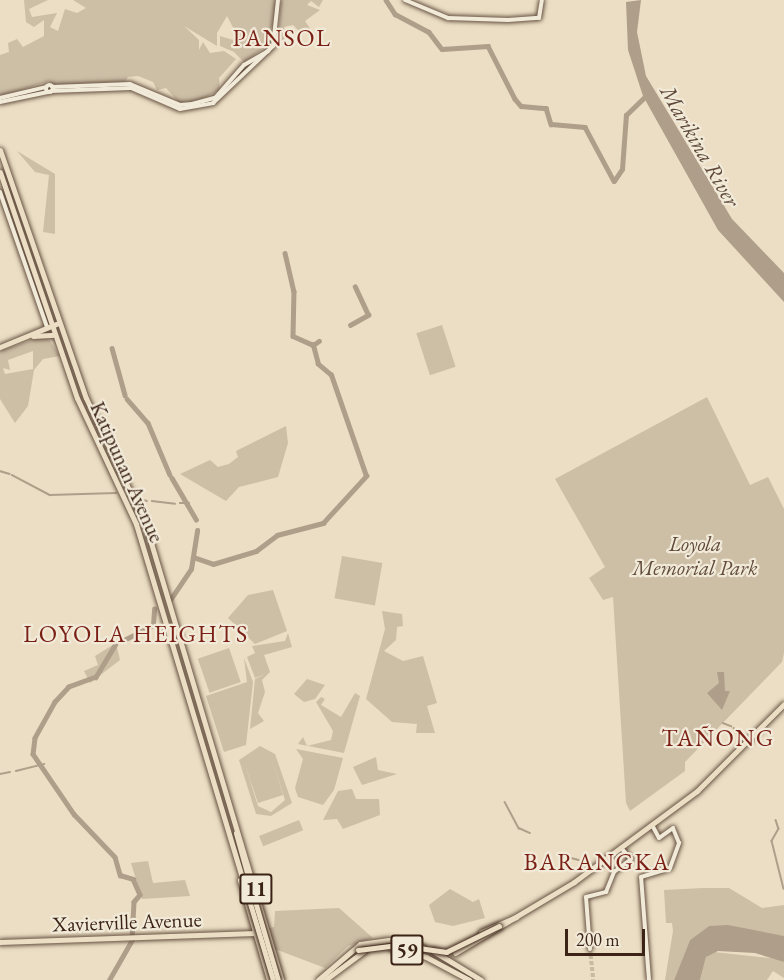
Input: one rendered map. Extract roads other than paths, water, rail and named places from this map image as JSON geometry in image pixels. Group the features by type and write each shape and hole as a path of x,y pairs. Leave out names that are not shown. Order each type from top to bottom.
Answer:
{"main road":[{"name":"Katipunan Avenue","path":"0,150 80,381 146,526 231,807 280,980"},
{"path":"0,171 51,318 51,326"},
{"path":"14,213 21,210"},
{"path":"37,278 44,277"},
{"path":"3,345 61,322"},
{"name":"Katipunan Avenue","path":"51,326 57,337 76,398 136,524 237,858 280,980"},
{"path":"51,326 60,326 80,381"},
{"path":"3,345 45,332 57,337"},
{"path":"418,945 454,950 533,907 621,848 707,783 784,704"},
{"name":"Katipunan Avenue","path":"231,807 270,978"},
{"name":"Katipunan Avenue","path":"237,858 255,933 270,978"},
{"path":"341,963 358,950 398,945 446,952 518,916"},
{"name":"Xavierville Avenue","path":"0,942 255,933"},
{"name":"59","path":"318,980 360,944 389,940 418,945 463,968 480,980"},
{"name":"59","path":"325,980 341,963 371,949 396,948 426,957 469,980"},
{"path":"454,950 463,968"},
{"path":"270,978 275,976 279,970"}],"street":[{"path":"0,100 49,89 132,88 177,108 195,107 219,99 268,51 276,40 278,0"},
{"path":"405,0 455,18 536,19 542,0"},
{"name":"Katipunan Avenue","path":"0,192 51,326"},
{"path":"649,980 643,873 670,868 679,843 673,828 659,838 652,825"},
{"path":"590,949 589,894 606,892 614,872 631,859 621,848"}],"waterway":[{"name":"Marikina River","path":"386,0 395,14 429,32 442,49 488,46 515,99 521,106 546,108 551,124 585,127 614,181 622,169 626,115 649,93"},
{"path":"285,253 294,291 293,336 313,345"},
{"path":"350,325 368,315 355,287"},
{"path":"193,557 213,564 256,551 277,535 323,523 366,476 331,375 318,364 313,345 319,341"},
{"path":"112,348 125,395"},
{"path":"127,399 148,423 170,475"},
{"path":"0,471 10,474"},
{"path":"12,475 50,495 116,493"},
{"path":"172,478 196,519"},
{"path":"139,499 147,501"},
{"path":"152,501 175,504"},
{"path":"180,503 189,503"},
{"path":"170,600 191,569 197,530"},
{"path":"122,641 153,625 154,609"},
{"path":"116,644 96,677 69,687 55,702 35,738 33,754 74,814 115,857 120,875 133,879 140,895 134,902 132,935"},
{"path":"723,723 731,726"},
{"path":"734,728 743,741"},
{"path":"16,771 44,764"},
{"path":"0,774 10,772"},
{"path":"505,802 519,828 530,833"},
{"path":"776,820 779,829 772,841 784,889"},
{"path":"563,856 579,860"},
{"path":"109,980 132,940"}],"tunnel":[{"path":"590,949 593,980"}],"district":[{"name":"PANSOL","path":"282,38"},
{"name":"LOYOLA HEIGHTS","path":"136,634"},
{"name":"TAÑONG","path":"718,738"},
{"name":"BARANGKA","path":"597,862"}],"park label":[{"name":"Loyola Memorial Park","path":"695,556"}]}
